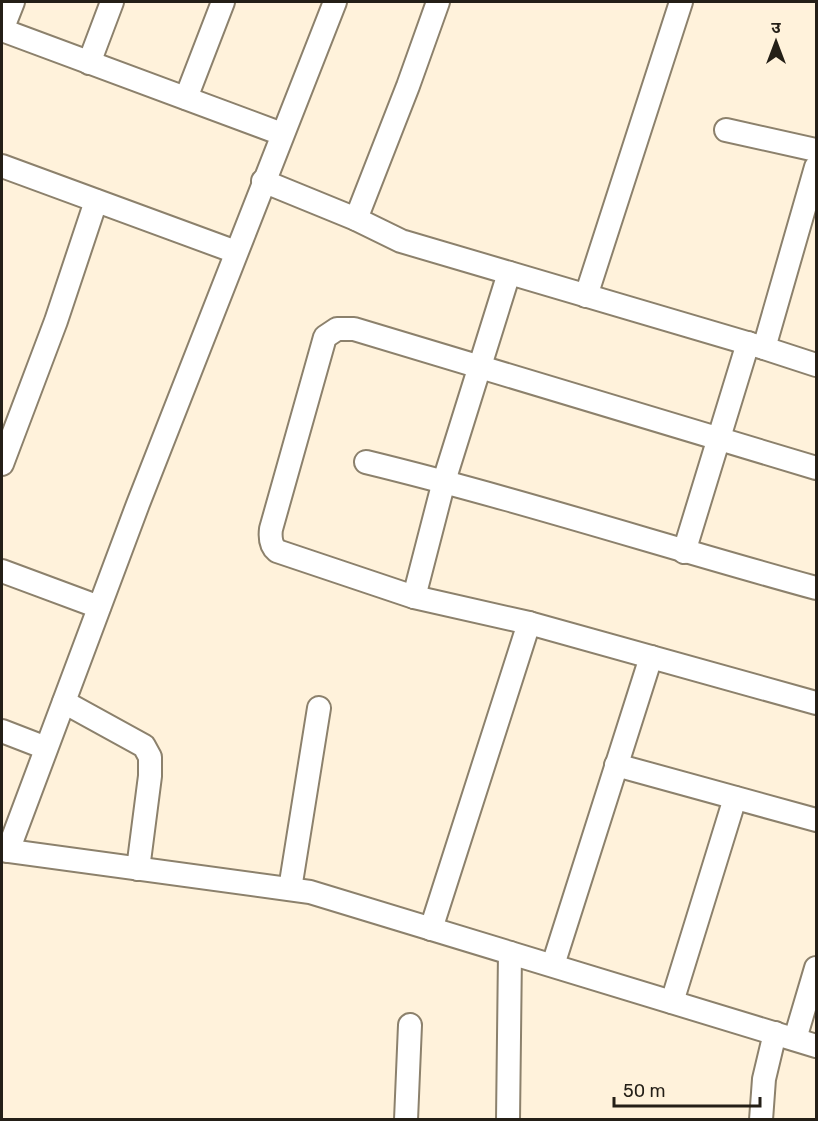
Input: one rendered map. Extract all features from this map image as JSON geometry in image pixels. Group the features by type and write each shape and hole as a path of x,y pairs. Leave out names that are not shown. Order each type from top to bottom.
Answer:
{"street":[{"path":"13,2 2,30 282,134"},
{"path":"89,63 112,2"},
{"path":"186,98 223,2"},
{"path":"335,2 263,181 5,851 310,892 796,1039"},
{"path":"356,219 438,2"},
{"path":"586,296 681,2"},
{"path":"726,130 816,150"},
{"path":"2,166 236,252"},
{"path":"684,552 717,439 756,345 816,167"},
{"path":"263,181 356,219 402,242 756,345 816,365"},
{"path":"2,464 56,321 96,201"},
{"path":"414,597 444,481 509,273"},
{"path":"816,468 354,329 337,329 325,337 277,506 270,539 277,551 414,597 529,623 816,703"},
{"path":"366,462 444,481 684,552 816,588"},
{"path":"2,571 99,608"},
{"path":"431,929 529,623"},
{"path":"553,965 651,657"},
{"path":"64,702 144,746 150,757 150,776 138,869"},
{"path":"290,889 319,708"},
{"path":"2,731 46,748"},
{"path":"616,765 816,820"},
{"path":"672,1002 735,798"},
{"path":"508,1119 510,953"},
{"path":"761,1119 764,1079 796,1039 816,968"},
{"path":"406,1119 410,1025"}]}
